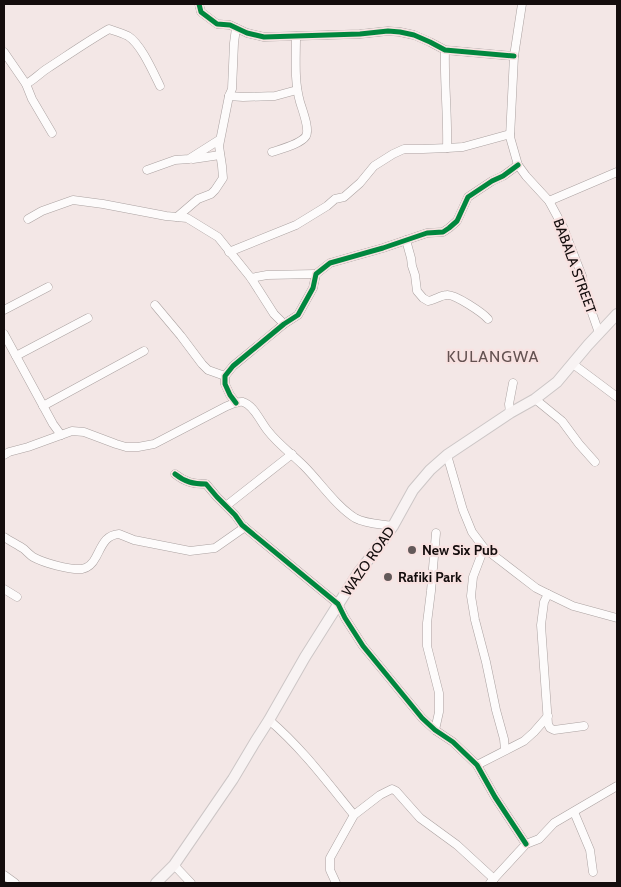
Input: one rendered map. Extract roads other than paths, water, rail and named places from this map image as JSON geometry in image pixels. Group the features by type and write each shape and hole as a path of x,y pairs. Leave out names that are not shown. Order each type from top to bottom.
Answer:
{"main road":[{"name":"WAZO ROAD","path":"156,883 174,864 233,779 270,720 305,657 358,573 393,526 412,490 447,455 557,382 617,314"}],"street":[{"path":"199,4 201,12 217,24 230,25 247,33 264,37 360,34 388,31 414,35 445,50 514,56"},
{"name":"BABALA STREET","path":"522,4 514,56 510,134 518,165 549,201 564,228 582,276 585,293 599,333"},
{"path":"177,217 198,199 210,194 221,182 223,174 219,140 232,89 236,28"},
{"path":"26,84 91,39 109,29 129,37 135,43 148,62 160,86"},
{"path":"272,152 294,144 306,137 308,132 297,90 296,36"},
{"path":"445,50 448,122 447,148"},
{"path":"4,52 26,84 32,99 52,133"},
{"path":"229,96 275,96 297,90"},
{"path":"229,252 296,225 328,206 335,199 344,197 360,183 374,166 404,149 423,150 463,147 510,134"},
{"path":"189,159 219,140"},
{"path":"147,170 175,160 220,155"},
{"path":"251,278 267,275 316,274 330,263 427,232 444,232 457,221 468,197 518,165"},
{"path":"549,201 617,172"},
{"path":"28,220 42,211 73,200 187,218 218,237 251,278 274,314 284,324"},
{"path":"406,240 416,288 419,294 428,301 451,295 477,310 488,319"},
{"path":"236,403 225,384 225,376 233,366 284,324 298,316 313,288 316,274"},
{"path":"4,310 48,287"},
{"path":"155,304 202,364 208,370 225,376"},
{"path":"16,356 88,318"},
{"path":"4,334 53,424 61,435"},
{"path":"43,406 144,351"},
{"path":"573,364 617,397"},
{"path":"510,412 509,404 513,383"},
{"path":"535,398 562,421 578,444 595,462"},
{"path":"4,455 72,431 84,432 126,447 154,444 224,407 243,402 250,406 267,430 343,508 356,518 366,522 393,526"},
{"path":"226,506 292,454"},
{"path":"447,455 463,510 472,532 484,548 536,588 573,606 617,618"},
{"path":"175,474 190,484 206,484 245,527 338,604 363,646 422,718 477,765 495,797 526,844"},
{"path":"4,537 42,561 66,568 82,569 94,561 108,537 116,534 134,540 190,551 215,548 245,527"},
{"path":"435,730 439,712 439,693 427,646 427,623 436,533"},
{"path":"484,548 473,577 471,596 496,710 503,733 505,750"},
{"path":"4,589 17,597"},
{"path":"548,594 544,602 541,625 548,724 554,730 584,726"},
{"path":"477,765 524,741 548,716"},
{"path":"270,720 300,749 354,815"},
{"path":"336,883 330,870 330,858 354,815 380,795 392,789 420,818 457,845 492,881 526,844 539,839 554,823 617,786"},
{"path":"574,812 590,850 593,872"},
{"path":"174,864 191,883"},
{"path":"4,876 15,883"}],"place":[{"name":"New Six Pub","path":"412,550"},
{"name":"Rafiki Park","path":"388,577"}],"district":[{"name":"KULANGWA","path":"493,356"}]}
